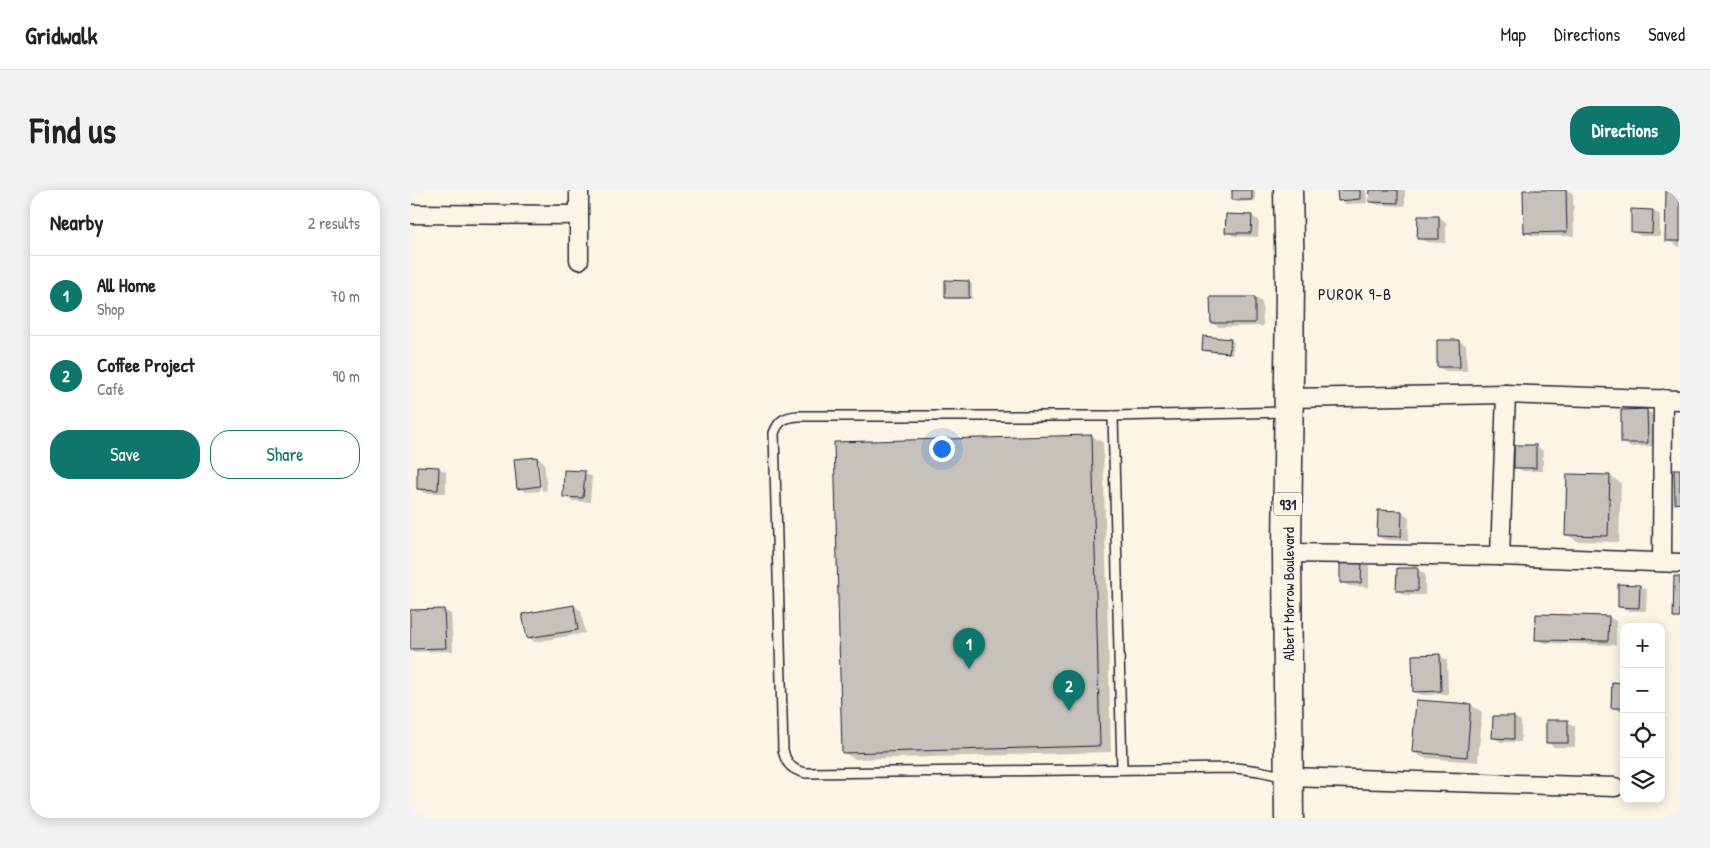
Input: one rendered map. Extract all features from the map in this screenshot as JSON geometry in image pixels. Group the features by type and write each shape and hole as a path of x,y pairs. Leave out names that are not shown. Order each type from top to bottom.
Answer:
{"highway":[{"name":"Albert Morrow Boulevard","path":"1288,190 1290,285 1287,553 1289,818"}],"street":[{"path":"579,190 579,260"},
{"path":"410,214 579,215"},
{"path":"1289,405 1506,394 1672,399 1662,562"},
{"path":"1500,556 1506,394"},
{"path":"1287,553 1500,556 1680,563"},
{"path":"1289,777 1614,787"}],"lane":[{"path":"1289,405 1113,416 788,417 781,420 774,433 783,750 788,765 793,769 806,773 1236,768 1289,777"},
{"path":"1113,416 1122,769"}],"building":[{"path":"1232,190 1252,190 1252,200 1232,200"},
{"path":"1337,190 1360,190 1360,199 1338,201"},
{"path":"1370,190 1398,190 1398,203 1369,202"},
{"path":"1523,190 1566,190 1567,232 1524,233"},
{"path":"1666,190 1680,190 1680,241 1665,241"},
{"path":"1631,209 1653,210 1652,233 1631,232"},
{"path":"1226,214 1252,215 1251,233 1225,233"},
{"path":"1418,216 1439,216 1439,239 1417,239"},
{"path":"945,280 969,281 969,298 945,298"},
{"path":"1210,297 1255,297 1255,323 1211,323"},
{"path":"1203,336 1231,339 1229,353 1202,350"},
{"path":"1437,340 1459,340 1460,367 1437,367"},
{"path":"1647,409 1648,443 1621,443 1621,410"},
{"path":"1092,435 1100,746 842,753 834,442"},
{"path":"1514,445 1536,445 1536,468 1514,468"},
{"path":"537,457 540,486 517,489 514,459"},
{"path":"417,466 439,467 438,490 417,489"},
{"path":"1674,469 1680,469 1680,503 1675,504"},
{"path":"564,470 585,471 583,498 563,497"},
{"path":"1567,474 1610,475 1608,536 1565,535"},
{"path":"1378,510 1402,511 1401,537 1377,536"},
{"path":"1340,560 1362,560 1361,583 1340,583"},
{"path":"1397,568 1418,568 1418,591 1396,591"},
{"path":"1674,576 1680,577 1680,618 1673,618"},
{"path":"1618,584 1640,585 1639,608 1618,607"},
{"path":"574,605 578,630 527,638 522,614"},
{"path":"444,609 446,648 410,649 410,610"},
{"path":"1536,614 1609,616 1608,641 1535,640"},
{"path":"1440,654 1441,691 1413,692 1412,655"},
{"path":"1612,682 1620,683 1620,708 1611,708"},
{"path":"1416,700 1471,704 1467,757 1412,752"},
{"path":"1493,716 1514,716 1514,739 1492,738"},
{"path":"1546,720 1568,720 1568,743 1546,743"}],"place":[{"name":"All Home","path":"969,669"},
{"name":"Coffee Project","path":"1069,711"}],"district":[{"name":"PUROK 9-B","path":"1355,294"}]}
